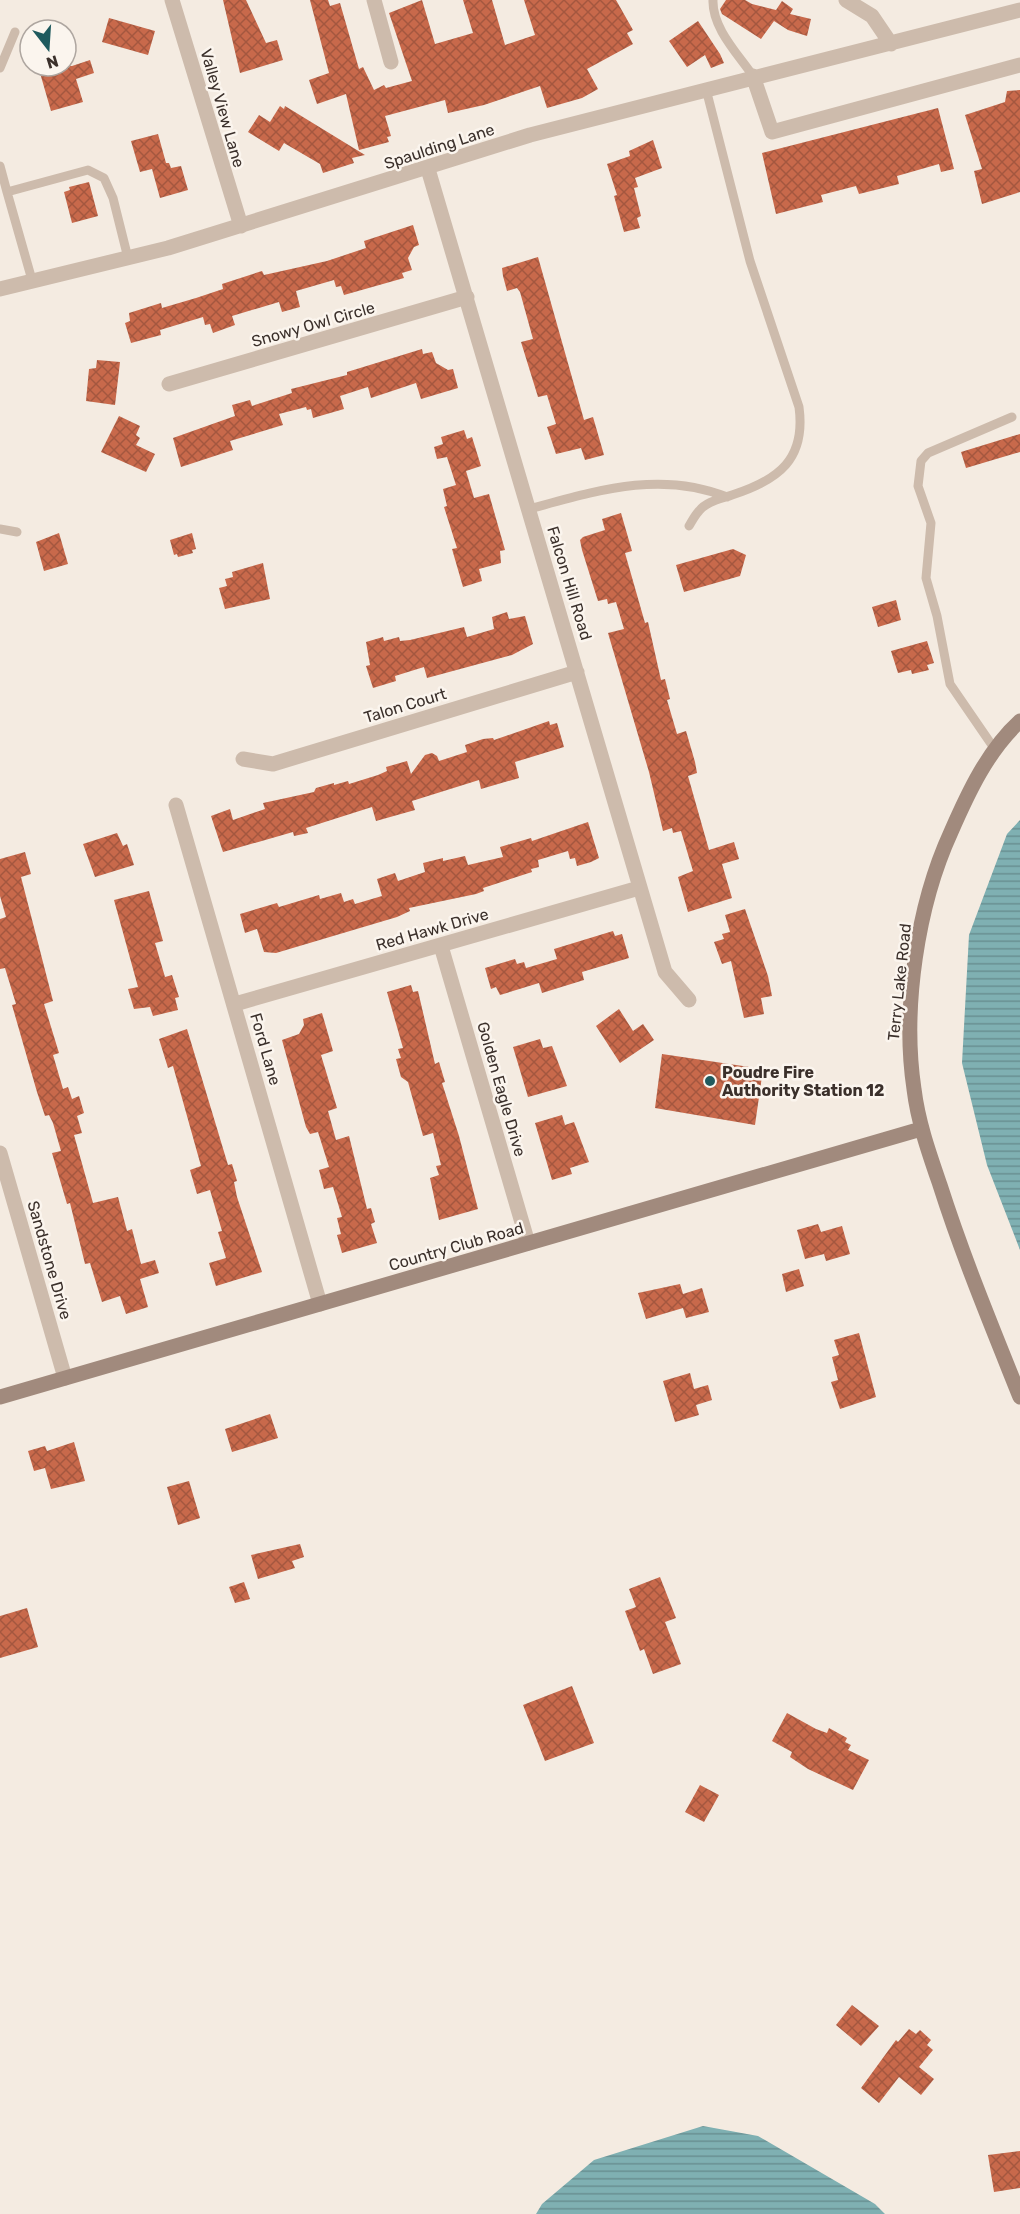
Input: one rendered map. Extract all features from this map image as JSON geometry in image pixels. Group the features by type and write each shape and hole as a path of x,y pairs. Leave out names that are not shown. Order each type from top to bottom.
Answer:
{"street":[{"name":"Valley View Lane","path":"172,0 241,226"},
{"path":"374,0 391,62"},
{"path":"846,0 872,16 891,44"},
{"name":"Spaulding Lane","path":"0,289 128,258 241,226 530,135 753,76 891,44 1020,10"},
{"path":"753,76 772,132 1020,65"},
{"name":"Falcon Hill Road","path":"428,169 665,972 689,1000"},
{"name":"Snowy Owl Circle","path":"169,384 467,297"},
{"name":"Talon Court","path":"243,759 273,764 578,672"},
{"name":"Terry Lake Road","path":"1020,721 971,786 938,860 922,921 909,1037 914,1089 921,1128 955,1233 1020,1397"},
{"name":"Ford Lane","path":"176,805 320,1304"},
{"name":"Red Hawk Drive","path":"235,1004 639,888"},
{"name":"Golden Eagle Drive","path":"441,946 528,1243"},
{"name":"Country Club Road","path":"0,1397 921,1128"},
{"name":"Sandstone Drive","path":"0,1153 65,1378"}],"lane":[{"path":"713,0 712,10 718,25 753,76"},
{"path":"0,68 15,32"},
{"path":"689,526 700,510 712,501 764,485 784,468 798,448 802,429 799,407 750,261 706,89"},
{"path":"0,166 32,280"},
{"path":"7,192 88,170 104,178 113,198 128,258"},
{"path":"996,752 950,684 937,616 926,578 931,523 918,486 921,461 928,453 1012,417"},
{"path":"529,509 593,492 671,482 702,487 727,497"},
{"path":"0,529 17,532"}],"water":[{"path":"1020,820 1020,1250 987,1165 962,1063 969,935 1007,834"},
{"path":"703,2126 758,2136 875,2204 885,2214 536,2214 542,2204 594,2160"}],"building":[{"path":"223,0 246,0 266,43 277,40 283,60 240,73"},
{"path":"310,0 328,0 330,6 340,3 359,69 363,67 374,90 384,85 386,88 412,81 389,13 422,0 435,44 473,33 463,0 492,0 505,45 535,35 524,0 616,0 633,30 627,33 633,44 587,69 598,89 582,98 547,108 540,86 484,105 448,113 445,100 385,116 391,136 387,137 389,142 359,150 346,94 317,104 309,80 329,73"},
{"path":"726,0 745,0 776,10 782,1 793,9 790,14 811,19 807,36 788,30 774,21 761,39 722,14 720,9"},
{"path":"109,18 155,31 148,55 102,42"},
{"path":"698,21 724,63 711,68 705,55 687,67 669,41"},
{"path":"90,60 94,73 76,79 83,102 51,111 41,78 78,78 78,64"},
{"path":"1020,90 1020,192 982,204 974,171 982,169 965,115 1005,102 1007,91"},
{"path":"280,106 284,109 285,106 365,155 352,158 354,163 323,173 320,164 284,143 279,151 248,132 259,115 270,122"},
{"path":"938,108 954,169 941,172 939,164 897,176 899,184 859,194 856,186 821,195 823,202 776,214 762,153"},
{"path":"158,134 166,163 169,163 171,168 181,166 188,190 160,198 152,169 140,172 131,141"},
{"path":"653,140 662,168 635,178 638,187 634,188 641,216 637,218 640,228 624,232 614,196 617,195 607,164 630,156 629,151"},
{"path":"89,182 98,216 72,223 64,192 70,190 69,187"},
{"path":"413,225 419,245 414,247 408,258 412,270 402,273 404,278 344,295 341,286 336,287 334,280 296,291 300,307 282,312 279,302 232,316 235,325 213,333 210,324 205,325 203,317 160,330 161,335 131,343 125,323 130,321 129,313 161,303 162,308 196,298 223,289 222,284 262,271 264,275 327,261 366,248 364,241"},
{"path":"538,257 584,420 593,417 604,455 585,460 581,448 556,454 547,427 556,424 547,395 538,397 521,342 533,339 520,292 517,288 507,291 502,268"},
{"path":"422,349 423,354 432,352 436,363 448,370 453,369 458,388 421,399 416,383 371,398 368,387 340,396 344,409 313,418 311,409 307,410 306,407 279,414 283,425 230,441 233,450 181,467 173,438 235,416 232,405 250,400 252,406 292,393 291,389 347,375 347,372"},
{"path":"97,360 120,362 115,405 86,401 89,369 96,368"},
{"path":"119,416 140,426 136,435 140,438 136,445 155,454 146,472 101,452"},
{"path":"464,430 467,439 472,437 481,466 466,471 474,498 489,494 505,550 500,551 501,563 479,569 482,581 463,587 452,549 457,548 444,507 447,506 443,489 456,485 447,457 437,459 434,447 443,444 441,437"},
{"path":"1020,434 1020,452 966,468 961,452"},
{"path":"621,513 632,551 625,553 645,623 648,622 661,680 665,679 670,699 667,700 677,734 686,731 695,762 697,773 688,776 709,850 734,842 739,859 722,864 732,898 688,912 678,877 693,871 681,831 673,833 672,828 663,831 649,772 608,633 624,629 616,602 608,604 607,599 598,601 580,540 605,530 602,519"},
{"path":"59,533 68,564 44,571 36,542"},
{"path":"192,533 196,549 192,550 193,553 178,557 177,554 174,555 170,540"},
{"path":"733,549 746,555 740,576 684,592 676,565"},
{"path":"263,563 270,599 225,609 219,588 227,586 225,579 233,577 232,572"},
{"path":"896,600 901,620 878,627 872,607"},
{"path":"507,612 509,619 525,616 533,644 512,655 427,678 424,667 395,676 396,681 373,688 366,666 370,665 366,642 383,637 384,641 399,637 400,641 410,640 464,627 467,637 494,629 492,617"},
{"path":"927,641 934,663 927,665 929,670 912,674 911,670 898,673 891,651"},
{"path":"549,721 550,725 557,723 564,747 515,762 519,778 481,789 479,780 412,801 415,810 376,821 372,807 306,828 308,833 294,836 293,832 223,852 211,816 230,809 233,820 265,809 263,803 314,792 316,788 334,783 334,785 348,781 349,784 378,775 387,771 386,767 407,761 411,774 425,755 432,753 439,761 467,752 465,745 483,739 493,738 494,740"},
{"path":"588,822 599,858 591,862 577,866 575,858 570,859 568,851 538,860 539,867 531,869 532,872 483,888 484,891 476,894 409,908 410,911 397,917 276,953 264,952 257,929 245,933 240,914 277,903 279,907 319,895 320,899 341,893 344,902 353,899 355,904 382,896 377,879 395,873 398,881 425,872 423,863 443,858 443,861 465,856 468,865 503,857 500,847 531,838 532,841"},
{"path":"117,833 123,846 127,844 134,865 95,877 83,844"},
{"path":"25,852 31,874 21,877 53,1001 44,1004 59,1053 53,1055 63,1089 68,1087 72,1099 79,1096 84,1113 77,1116 82,1133 74,1135 93,1203 118,1197 127,1231 132,1229 141,1264 155,1260 159,1273 140,1279 148,1307 126,1314 120,1296 102,1302 90,1263 85,1264 70,1203 67,1204 52,1153 61,1151 53,1123 49,1115 45,1116 12,1005 16,1004 5,968 0,969 0,919 6,917 0,896 0,859"},
{"path":"149,891 163,941 155,943 165,977 172,975 179,997 175,998 178,1010 153,1016 150,1007 134,1009 128,989 138,987 114,900"},
{"path":"745,909 768,976 772,996 761,998 764,1014 744,1018 731,961 722,964 714,942 724,939 722,934 730,932 725,915"},
{"path":"613,931 615,936 622,934 629,958 582,972 584,980 542,993 539,983 500,995 496,987 491,989 485,968 515,959 517,964 524,962 526,968 557,959 554,949"},
{"path":"411,985 413,992 418,991 435,1064 439,1062 445,1082 442,1083 478,1209 439,1220 430,1178 439,1175 436,1166 441,1165 433,1133 423,1136 408,1082 401,1077 396,1059 401,1058 398,1049 403,1048 387,992"},
{"path":"619,1009 633,1031 643,1024 654,1040 620,1063 596,1026"},
{"path":"322,1013 333,1051 321,1055 337,1108 328,1111 336,1140 349,1136 367,1209 371,1208 375,1222 371,1224 377,1243 342,1253 337,1235 341,1234 337,1218 342,1217 333,1187 324,1189 319,1170 329,1167 318,1132 310,1134 306,1127 282,1040 299,1034 304,1025 303,1019"},
{"path":"187,1029 228,1165 232,1164 237,1181 234,1182 237,1197 262,1272 216,1286 209,1263 226,1258 218,1232 222,1231 210,1190 197,1194 190,1170 201,1166 173,1066 168,1068 159,1039"},
{"path":"540,1039 543,1048 552,1046 567,1086 528,1097 513,1047"},
{"name":"Poudre Fire Authority Station 12","path":"662,1054 763,1069 755,1125 655,1108"},
{"path":"562,1115 565,1125 574,1122 589,1162 570,1168 572,1174 552,1180 535,1123"},
{"path":"818,1224 821,1232 842,1226 850,1254 826,1261 824,1254 805,1259 797,1230"},
{"path":"799,1269 804,1286 786,1292 782,1274"},
{"path":"680,1284 683,1294 702,1288 709,1312 686,1318 683,1308 646,1319 638,1293"},
{"path":"859,1333 876,1397 840,1409 831,1382 838,1380 832,1357 839,1355 834,1340"},
{"path":"690,1373 694,1389 708,1385 712,1400 696,1405 699,1415 675,1422 663,1381"},
{"path":"270,1414 278,1438 232,1452 225,1429"},
{"path":"74,1442 85,1481 51,1489 45,1468 34,1471 28,1451 45,1446 47,1451"},
{"path":"189,1481 200,1518 178,1525 167,1487"},
{"path":"300,1544 304,1557 292,1561 295,1568 258,1579 251,1555"},
{"path":"660,1577 676,1618 665,1622 681,1664 653,1674 644,1649 640,1651 625,1611 636,1607 629,1589"},
{"path":"244,1582 250,1599 235,1603 229,1587"},
{"path":"27,1608 38,1647 0,1658 0,1616"},
{"path":"572,1686 594,1743 545,1761 523,1705"},
{"path":"787,1713 816,1729 827,1733 829,1728 847,1738 845,1742 851,1745 848,1750 869,1760 853,1790 808,1769 790,1757 792,1752 772,1741"},
{"path":"700,1785 719,1795 704,1822 685,1812"},
{"path":"852,2005 879,2026 861,2046 836,2025"},
{"path":"909,2029 916,2034 920,2030 931,2040 927,2045 933,2050 919,2067 934,2079 921,2095 899,2077 879,2103 861,2088 896,2040 898,2042"},
{"path":"1020,2151 1020,2188 994,2192 988,2155"}],"place":[{"name":"Poudre Fire Authority Station 12","path":"710,1081"}]}
